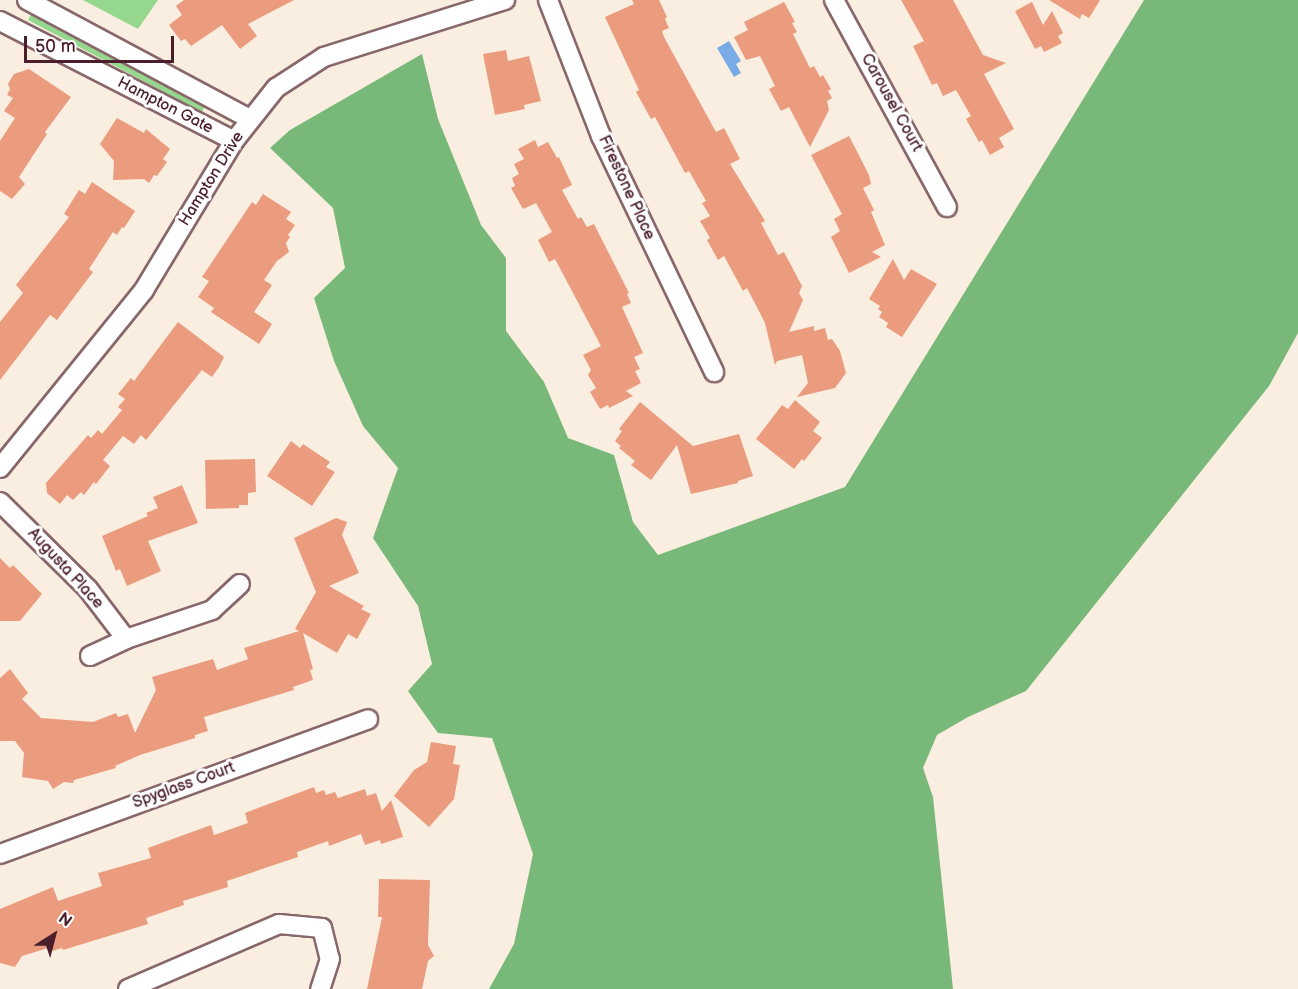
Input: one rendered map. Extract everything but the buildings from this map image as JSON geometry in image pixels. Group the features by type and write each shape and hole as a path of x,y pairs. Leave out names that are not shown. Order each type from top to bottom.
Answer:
{"street":[{"name":"Hampton Gate","path":"27,0 250,119"},
{"name":"Hampton Drive","path":"0,468 144,290 234,141 276,88 324,57 505,0"},
{"name":"Firestone Place","path":"548,0 601,136 714,372"},
{"name":"Carousel Court","path":"834,0 947,207"},
{"name":"Hampton Gate","path":"0,21 234,141"},
{"name":"Augusta Place","path":"0,502 88,589 126,639"},
{"path":"90,656 126,639 212,610 240,584"},
{"name":"Spyglass Court","path":"0,854 368,719"},
{"path":"128,989 279,924 322,928 330,958 320,989"}],"green space":[{"path":"83,0 158,0 138,29"},
{"path":"1144,0 1298,0 1298,333 1269,386 1026,691 968,717 937,735 923,768 933,797 953,989 489,989 514,944 533,854 492,738 438,733 408,691 432,664 418,606 373,538 398,468 363,426 334,361 314,298 345,268 333,208 270,148 290,130 422,54 438,119 481,225 506,258 506,331 544,382 568,438 614,455 633,522 658,555 845,487"},
{"path":"34,8 208,100 202,112 28,20"}],"water":[{"path":"729,41 741,61 736,64 741,73 734,77 717,48"}]}
